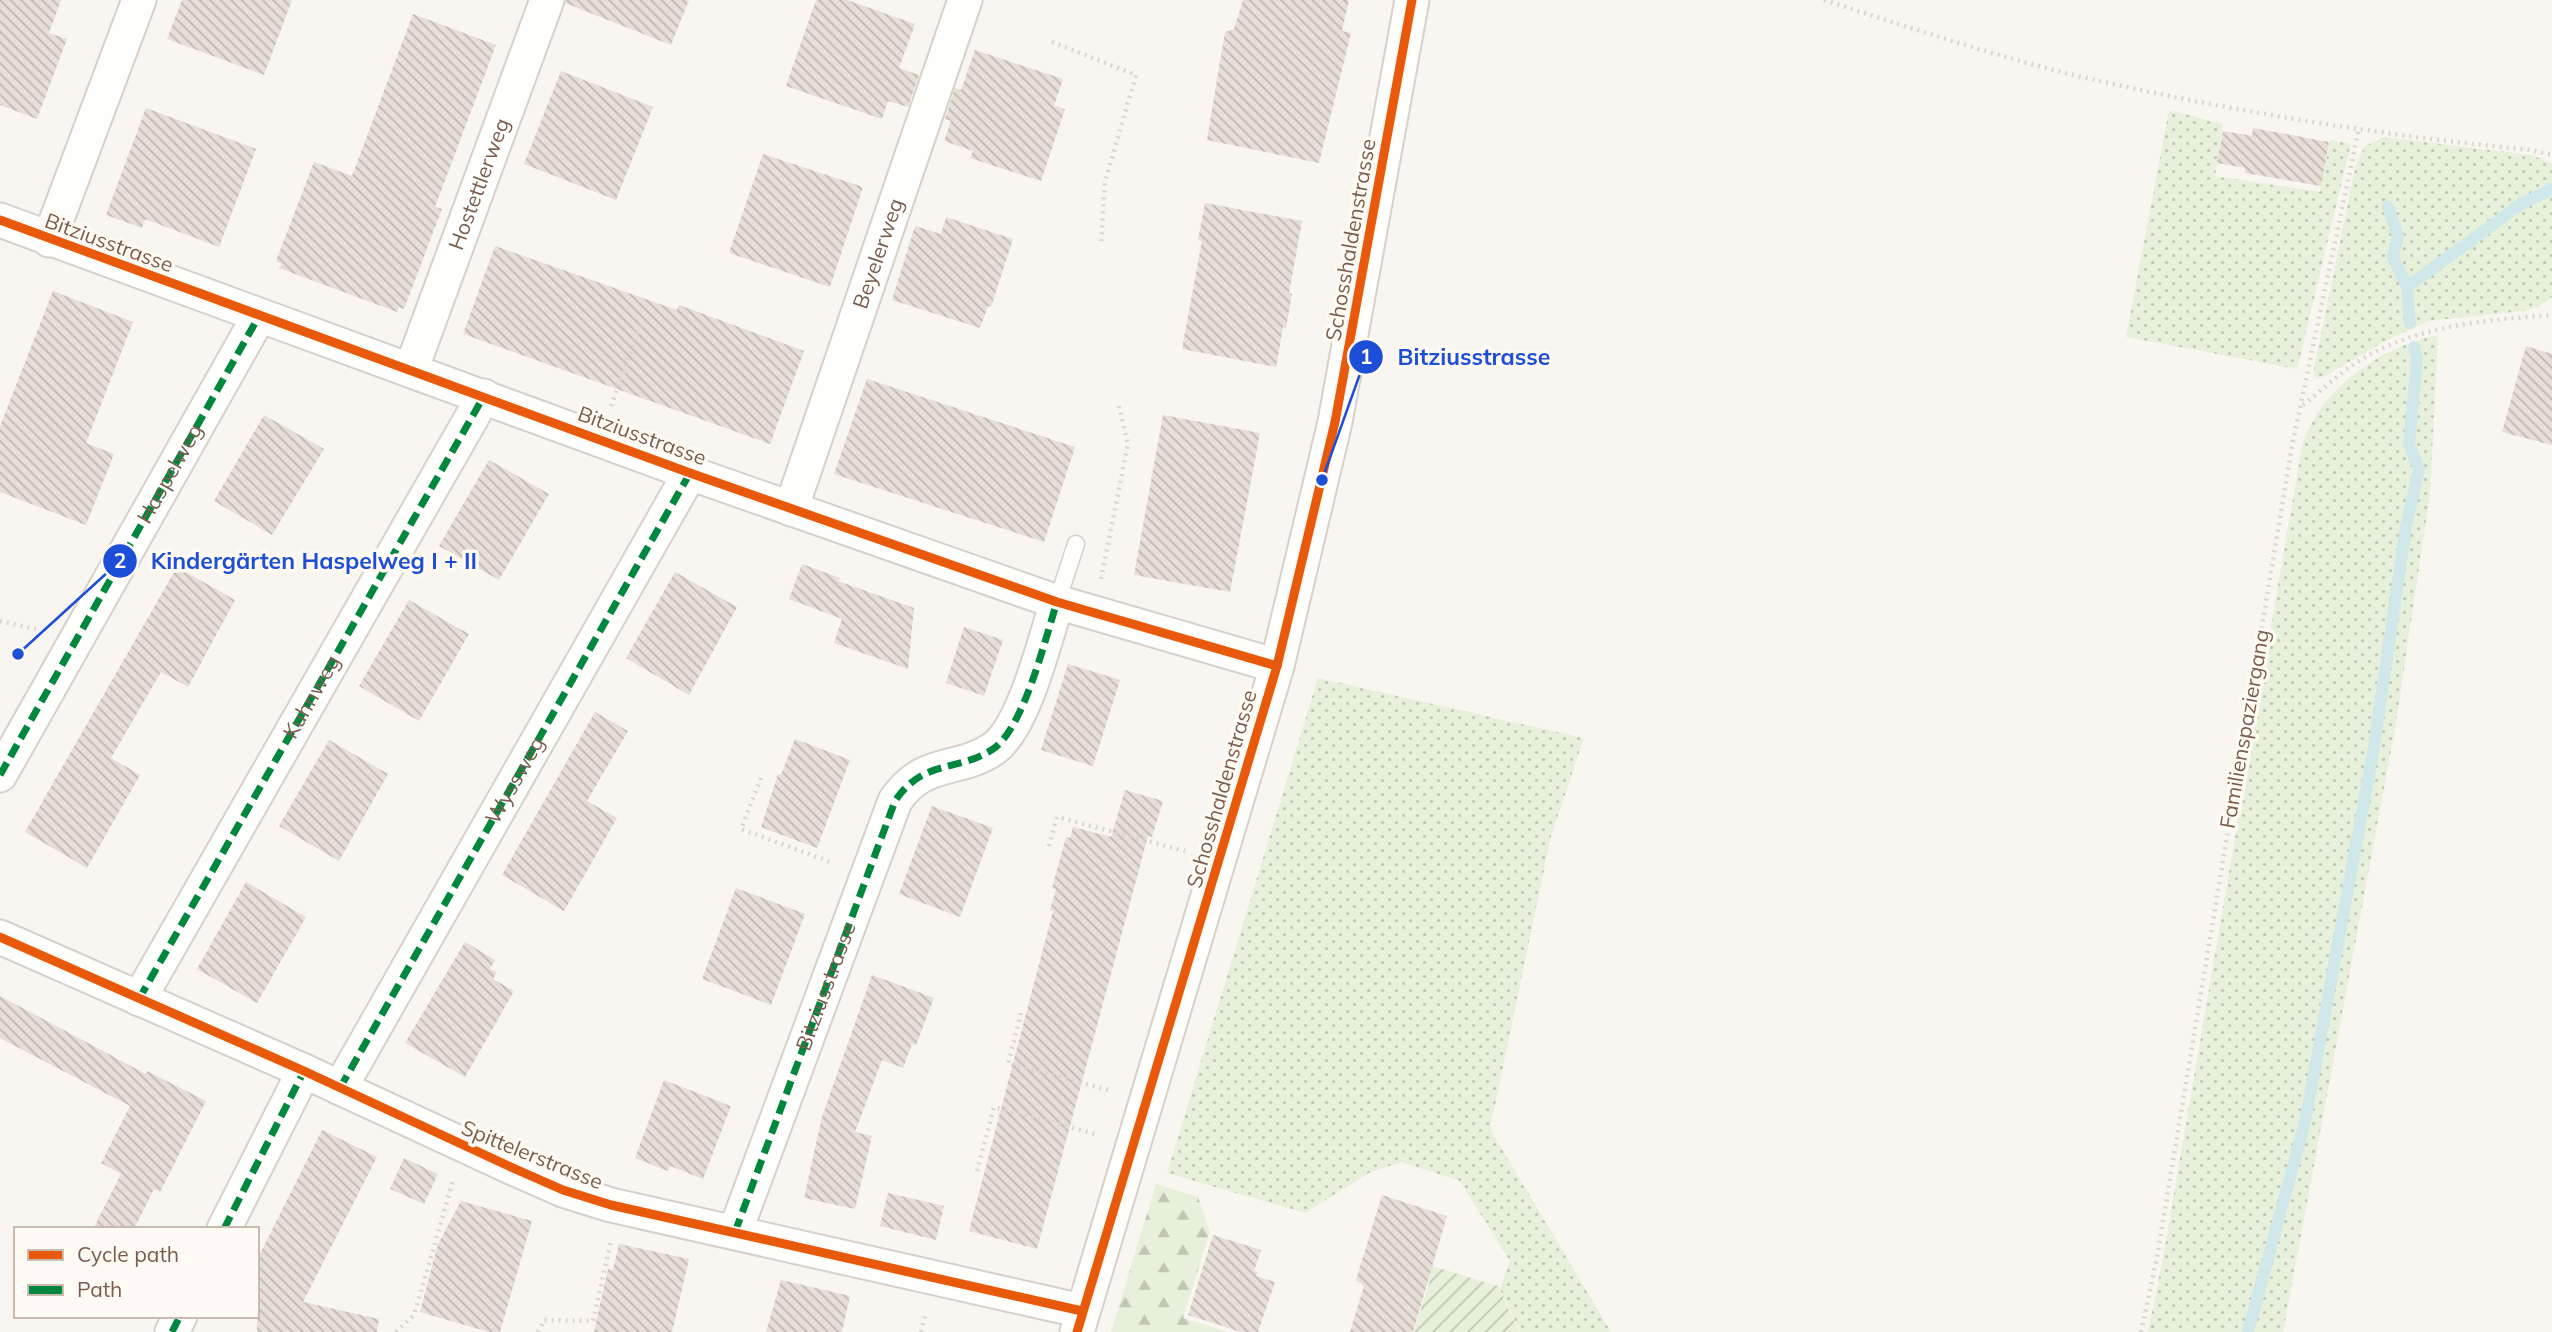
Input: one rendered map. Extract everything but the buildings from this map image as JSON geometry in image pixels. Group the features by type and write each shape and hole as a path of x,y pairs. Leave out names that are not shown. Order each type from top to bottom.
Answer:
{"street":[{"path":"49,240 138,0"},
{"name":"Hostettlerweg","path":"411,370 547,0"},
{"name":"Beyelerweg","path":"791,509 965,0"},
{"name":"Schosshaldenstrasse","path":"1080,1322 1277,666 1335,422 1412,0"},
{"name":"Bitziusstrasse","path":"0,220 690,473 1057,602 1277,666"},
{"name":"Haspelweg","path":"0,775 259,316"},
{"name":"Kuhnweg","path":"139,999 484,396"},
{"name":"Wyssweg","path":"340,1088 690,473"},
{"name":"Bitziusstrasse","path":"735,1232 891,810 903,790 923,773 992,750 1014,726 1057,602"},
{"name":"Spittelerstrasse","path":"0,937 304,1071 563,1190 1080,1322"},
{"path":"225,1227 304,1071"}],"lane":[{"path":"1057,602 1076,544"}],"path":[{"path":"1824,0 1970,47 2095,80 2359,128 2552,155"},
{"path":"1052,42 1136,75 1105,182 1101,246"},
{"path":"2303,406 2352,365 2401,339 2462,325 2552,315"},
{"path":"607,415 642,321"},
{"path":"1099,590 1128,444 1119,406"},
{"path":"0,621 48,632"},
{"path":"761,778 741,829 867,875"},
{"path":"1049,846 1057,817 1190,853"},
{"path":"1021,1013 1008,1064 1121,1093"},
{"path":"976,1171 994,1107 1107,1138"},
{"path":"396,1332 414,1315 463,1146"},
{"path":"538,1332 541,1322 545,1320 593,1321 619,1206"},
{"path":"921,1332 926,1311"}],"green space":[{"path":"2169,110 2223,124 2215,176 2320,192 2330,140 2351,144 2297,369 2126,337"},
{"path":"2383,137 2531,155 2552,163 2552,297 2538,307 2522,311 2428,321 2385,341 2320,379 2314,376 2314,369 2355,169 2364,147"},
{"path":"2438,335 2430,494 2395,729 2283,1332 2148,1332 2163,1258 2302,446 2323,406 2355,374 2395,349"},
{"path":"1318,678 1584,738 1551,836 1490,1129 1611,1332 1520,1332 1500,1289 1510,1261 1460,1181 1401,1162 1369,1173 1305,1213 1167,1173"},
{"path":"1156,1184 1198,1197 1210,1232 1183,1318 1228,1332 1111,1332"},
{"path":"1432,1266 1498,1286 1519,1332 1414,1332"}],"waterway":[{"path":"2407,287 2521,204 2552,189"},
{"path":"2388,207 2398,236 2393,257 2407,287 2410,323"},
{"path":"2248,1332 2305,1122 2373,753 2406,527 2419,469 2409,444 2417,359 2414,347"}],"marked path":[{"path":"0,775 259,316"},
{"path":"139,999 484,396"},
{"path":"340,1088 690,473"},
{"path":"735,1232 895,801 917,778 980,756 993,749 1004,738 1024,703 1057,602"},
{"path":"225,1227 304,1071"},
{"path":"172,1332 179,1318"}],"cycle path":[{"path":"1077,1332 1277,666 1335,422 1412,0"},
{"path":"0,220 690,473 1057,602 1277,666"},
{"path":"0,937 304,1071 563,1190 611,1205 1082,1311"}],"place":[{"name":"Bitziusstrasse","path":"1322,480"},
{"name":"Kindergärten Haspelweg I + II","path":"18,654"}]}
